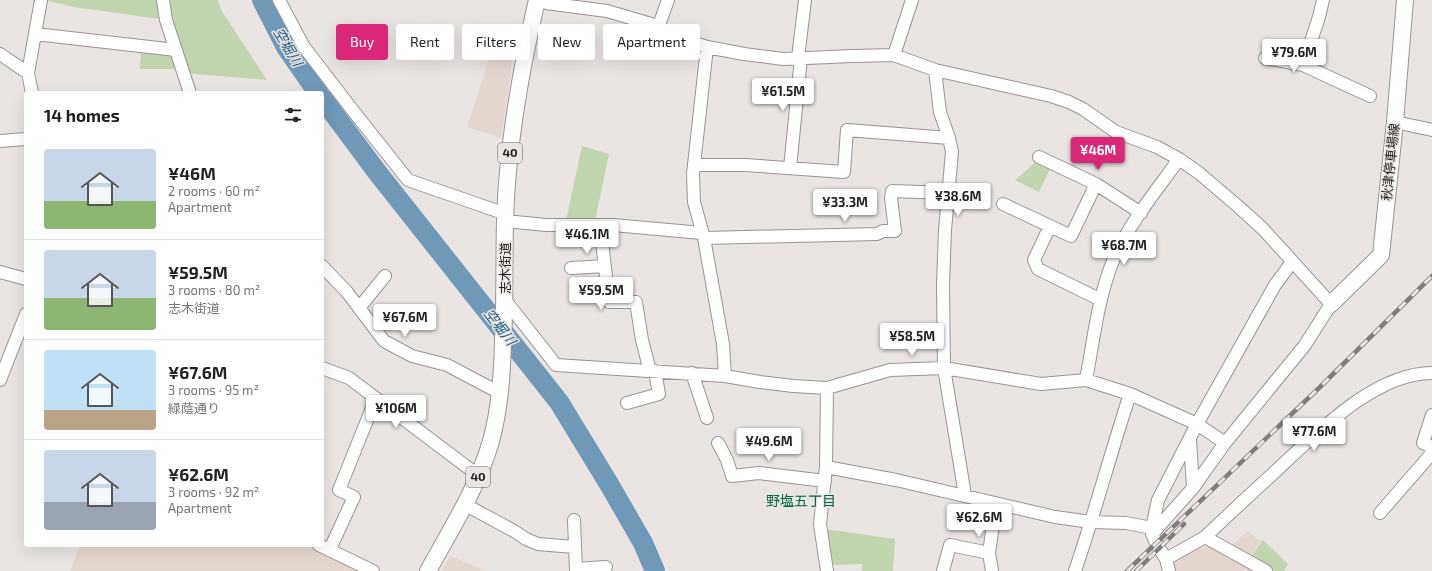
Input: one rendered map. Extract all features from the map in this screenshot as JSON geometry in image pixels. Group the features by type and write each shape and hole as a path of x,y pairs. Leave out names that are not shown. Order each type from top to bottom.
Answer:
{"main road":[{"name":"志木街道","path":"428,571 479,476 491,440 500,393 502,375 507,178 515,104 537,0"},
{"name":"秋津停車場線","path":"1331,304 1381,255 1395,122 1405,0"}],"street":[{"path":"32,91 28,73 41,0"},
{"path":"164,0 166,20 189,91"},
{"path":"279,0 304,47 408,180 505,218 546,225 613,225 703,236 877,234 883,231 895,231 891,198 892,192 948,194"},
{"path":"540,0 546,3 607,11 646,24"},
{"path":"659,24 668,0"},
{"path":"790,168 805,0"},
{"path":"894,55 912,0"},
{"path":"1303,64 1319,17 1323,0"},
{"path":"35,34 176,50"},
{"path":"700,45 783,60 799,58 894,55 936,70 1063,100 1083,109 1116,132 1157,147 1179,159 1240,208 1267,234 1331,304 1305,345 1225,444 1193,488 1152,531"},
{"path":"708,47 693,174 694,202 703,236 723,344 725,376"},
{"path":"0,54 28,73"},
{"path":"1265,58 1303,64 1370,96"},
{"path":"936,70 940,112 952,152 943,285 944,368 964,495"},
{"path":"1395,122 1432,130"},
{"path":"695,165 745,165 844,172 847,130 949,138"},
{"path":"0,141 24,139"},
{"path":"1039,157 1096,184 1141,213"},
{"path":"1086,380 1101,300 1116,255 1130,229 1179,159"},
{"path":"1003,204 1071,236 1096,184"},
{"path":"600,225 609,302 636,302 642,340 659,394 627,403"},
{"path":"1050,226 1034,260 1038,269 1101,300"},
{"path":"1169,571 1166,559 1156,543 1152,531 1158,500 1197,424 1275,285 1292,262"},
{"path":"570,268 605,266"},
{"path":"324,268 348,292 384,341 412,356 447,365 500,393"},
{"path":"0,272 24,278"},
{"path":"359,308 385,276"},
{"path":"504,304 556,364 692,373 725,376 786,386 827,388 890,370 944,368 1041,384 1086,380 1130,394 1197,424 1225,444"},
{"path":"0,380 24,319"},
{"path":"324,369 349,378 479,476"},
{"path":"692,373 707,418"},
{"path":"1166,559 1205,537 1312,438 1364,396 1399,379 1412,375 1432,373"},
{"path":"827,388 826,467 820,524 827,571"},
{"path":"1075,571 1130,394"},
{"path":"373,571 325,547 354,497 339,490 376,398"},
{"path":"1432,415 1423,443 1432,447"},
{"path":"1190,439 1193,488"},
{"path":"718,443 727,460 732,476 759,473 825,481"},
{"path":"1380,513 1432,453"},
{"path":"826,467 896,480 1056,517 1091,522 1126,523 1152,531"},
{"path":"464,504 526,539 538,544 574,547"},
{"path":"992,571 989,553 996,504"},
{"path":"574,520 576,570 606,567"},
{"path":"1205,537 1266,571"},
{"path":"943,571 950,545 989,553"}],"shaded area":[{"path":"489,60 513,60 501,138 467,127"},
{"path":"1248,531 1261,542 1244,564 1256,571 1176,571 1174,566 1175,562 1184,553 1212,545 1225,553"},
{"path":"80,547 318,547 365,571 70,571"},
{"path":"450,556 486,571 442,571"}],"green space":[{"path":"45,0 218,0 221,10 267,80 183,73 182,69 140,69 141,48 176,50 166,20 74,7"},
{"path":"582,146 609,154 594,225 565,225"},
{"path":"1037,161 1051,167 1039,192 1015,180"},
{"path":"824,529 895,539 893,571 862,571 862,564 830,565"},
{"path":"1263,540 1288,564 1284,571 1274,571 1250,558"}],"waterway":[{"name":"空堀川","path":"262,0 286,47 317,91"},
{"name":"空堀川","path":"324,101 377,172 559,402 643,543 655,571"}],"railway":[{"path":"1127,571 1320,387 1432,276"},
{"path":"1136,571 1184,524"}],"district":[{"name":"野塩五丁目","path":"801,501"}]}
